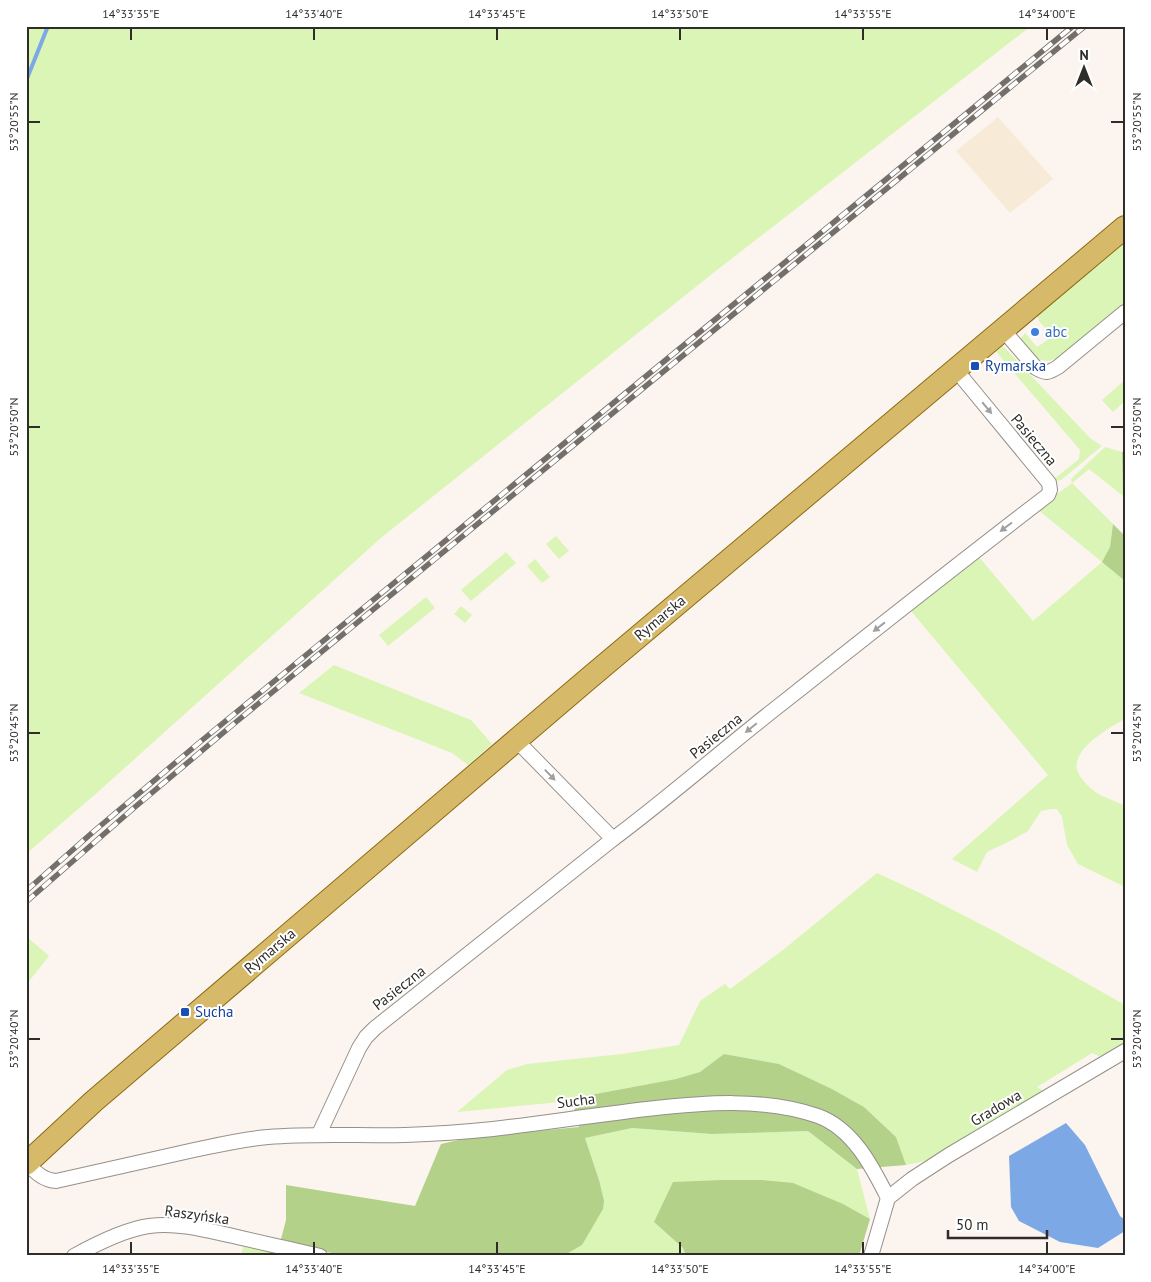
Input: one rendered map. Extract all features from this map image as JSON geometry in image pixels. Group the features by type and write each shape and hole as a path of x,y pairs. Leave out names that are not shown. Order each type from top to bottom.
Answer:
{"main road":[{"name":"Rymarska","path":"26,1164 94,1101 516,740 1125,227"}],"street":[{"path":"1003,330 1036,368 1043,372 1050,372 1125,312"},
{"name":"Pasieczna","path":"319,1134 359,1048 370,1032 639,820 973,552 1048,495 1050,490 1049,483 956,370"},
{"path":"516,740 613,839"},
{"name":"Gradowa","path":"888,1198 912,1179 949,1155 1125,1051"},
{"name":"Sucha","path":"26,1164 45,1179 56,1181 265,1137 319,1134 405,1135 450,1133 679,1106 744,1103 794,1110 819,1117 838,1126 868,1160 888,1198"},
{"path":"871,1256 888,1198"},
{"name":"Raszyńska","path":"74,1256 139,1228 164,1225 182,1226 320,1256"}],"shaded area":[{"path":"998,117 1053,179 1010,213 956,151"}],"green space":[{"path":"26,26 1031,26 712,274 382,537 26,854"},
{"path":"1125,238 1125,305 1058,358 1048,361 1037,359 1020,339 1025,333 1037,347 1049,339 1044,332 1046,329 1034,313"},
{"path":"1003,346 1090,438 1102,446 1061,480 1056,481 1054,479 1079,459 1080,450 996,351"},
{"path":"1125,380 1125,401 1113,412 1102,400"},
{"path":"1105,447 1122,452 1123,496 1089,469 1072,483 1071,479"},
{"path":"1125,451 1125,497 1123,496 1122,452"},
{"path":"1072,483 1113,524 1110,547 1102,562 1037,509"},
{"path":"1113,524 1125,536 1125,581 1102,562 1110,547"},
{"path":"556,536 569,551 559,559 546,544"},
{"path":"506,552 516,563 471,601 461,590"},
{"path":"979,557 1033,621 1102,562 1125,581 1125,719 1104,731 1090,743 1080,755 1077,766 1082,779 1093,790 1125,806 1125,887 1078,864 1067,845 1062,817 1057,809 1041,811 1028,831 987,852 977,872 952,859 1048,775 911,611"},
{"path":"535,559 550,577 542,583 527,566"},
{"path":"426,597 435,608 388,646 379,635"},
{"path":"461,606 472,615 465,623 454,614"},
{"path":"334,665 471,720 492,744 468,765 452,753 299,693"},
{"path":"877,873 996,932 1125,1005 1125,1047 1105,1059 1092,1053 1037,1087 1047,1093 925,1161 906,1165 896,1137 864,1107 832,1089 779,1064 724,1054 700,1072 676,1079 586,1096 582,1100 457,1112 507,1070 527,1064 622,1054 679,1045 700,1001 725,984 730,989 783,950"},
{"path":"26,936 49,956 26,985"},
{"path":"724,1054 779,1064 832,1089 864,1107 896,1137 906,1165 857,1169 808,1131 712,1134 632,1128 585,1138 599,1180 604,1201 603,1209 582,1245 563,1256 342,1256 281,1239 286,1220 286,1185 415,1206 441,1144 472,1137 579,1127 574,1110 585,1096 676,1079 700,1072"},
{"path":"632,1128 712,1134 808,1131 857,1169 870,1219 843,1204 654,1222 683,1248 686,1256 563,1256 582,1245 599,1180 585,1138"},
{"path":"762,1180 793,1183 843,1204 870,1219 859,1256 686,1256 683,1248 654,1222 673,1182"},
{"path":"244,1243 298,1256 241,1256"}],"water":[{"path":"1066,1123 1085,1145 1120,1216 1125,1220 1125,1231 1098,1248 1060,1242 1019,1221 1011,1207 1009,1156"}],"waterway":[{"path":"26,81 48,26"}],"railway":[{"path":"26,891 200,742 1073,26"},
{"path":"26,902 236,722 1085,26"}],"place":[{"name":"abc","path":"1035,332"},
{"name":"Rymarska","path":"975,366"},
{"name":"Sucha","path":"185,1012"}]}
